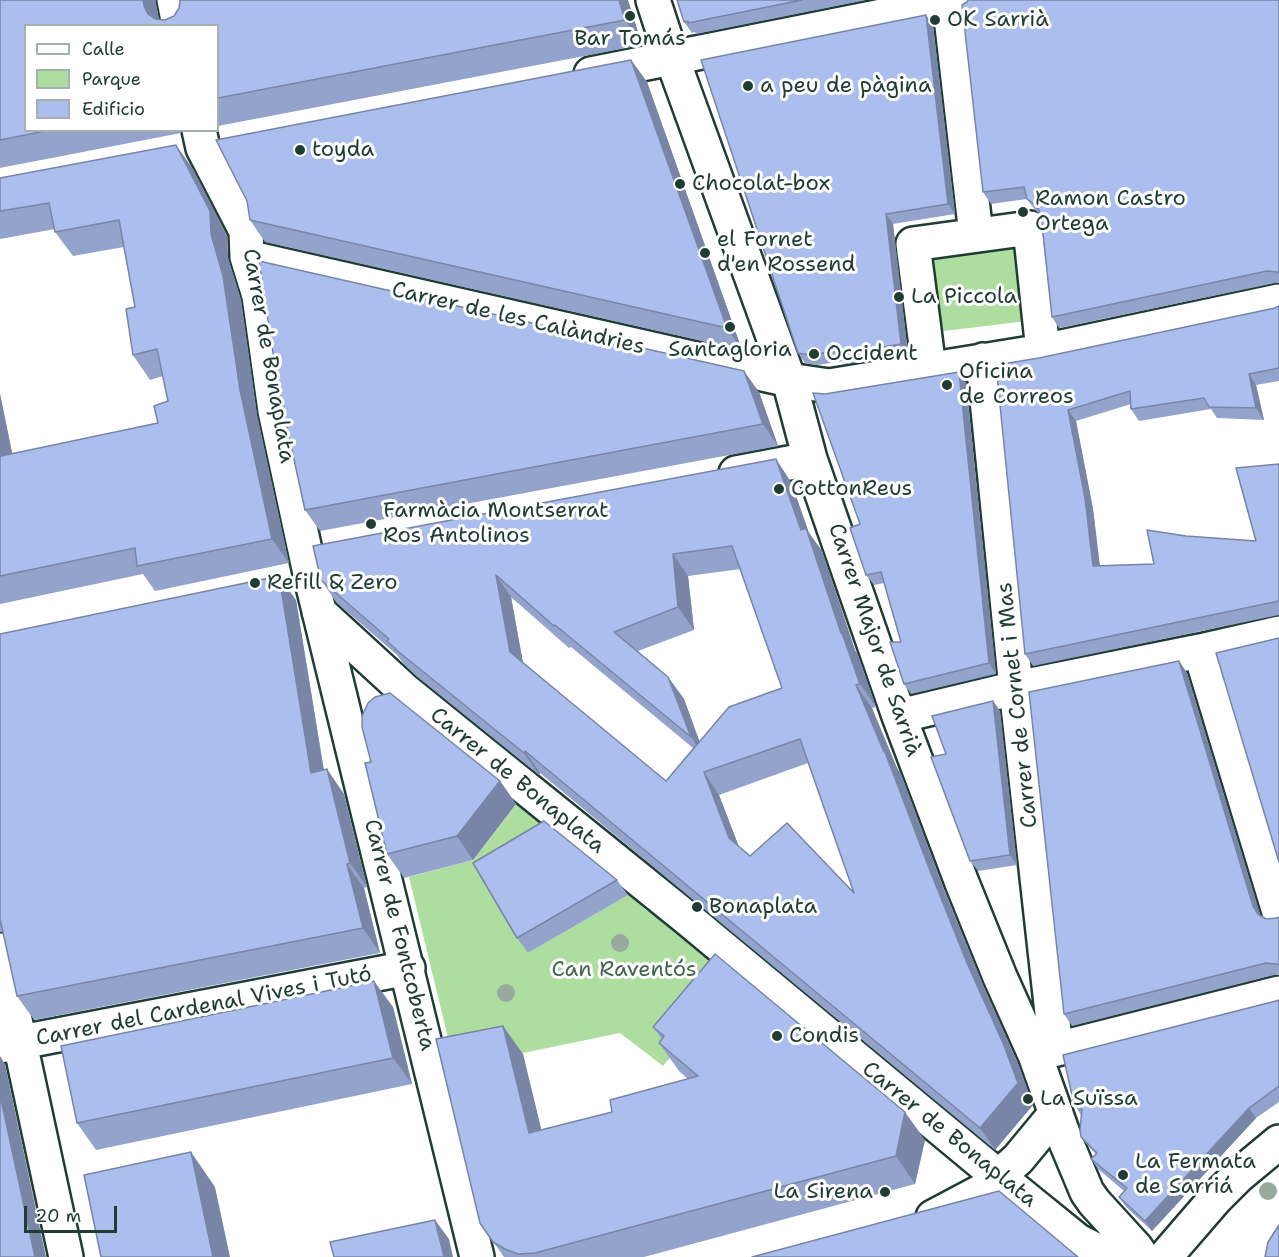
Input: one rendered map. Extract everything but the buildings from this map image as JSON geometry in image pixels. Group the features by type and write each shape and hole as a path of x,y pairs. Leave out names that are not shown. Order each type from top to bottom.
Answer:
{"street":[{"path":"174,0 179,24"},
{"name":"Carrer Major de Sarrià","path":"653,0 789,380 810,459 899,716 995,967 1046,1052 1056,1113 1087,1192 1142,1257"},
{"path":"560,80 953,1 976,235"},
{"path":"171,154 201,139 235,141"},
{"name":"Carrer de Bonaplata","path":"201,139 246,231 247,257 259,296 275,411 307,566 319,612 404,689 679,912 999,1177 1078,1241 1110,1257"},
{"path":"929,369 913,244 1030,228 1043,351"},
{"name":"Carrer de les Calàndries","path":"247,257 789,380 829,386 1043,351 1279,301"},
{"name":"Carrer de Cornet i Mas","path":"983,360 1043,937 1046,1052"},
{"path":"712,477 810,459"},
{"name":"Carrer de Fontcoberta","path":"319,612 477,1257"},
{"path":"899,716 1016,688 1279,633"},
{"path":"1200,651 1279,912"},
{"path":"0,950 10,1043 66,1257"},
{"name":"Carrer del Cardenal Vives i Tutó","path":"10,1043 408,968"},
{"path":"1046,1052 1279,993"},
{"path":"906,1225 939,1216 976,1196 1018,1158 1056,1113"},
{"path":"1165,1257 1216,1198 1238,1176 1279,1142"}],"green space":[{"path":"1020,244 1027,321 936,332 926,256"},
{"name":"Can Raventós","path":"518,802 560,832 528,953 633,892 633,898 647,911 657,908 739,977 663,1066 620,1033 455,1067 409,877 473,860"}],"place":[{"name":"Bar Tomás","path":"630,16"},
{"name":"OK Sarrià","path":"935,20"},
{"name":"a peu de pàgina","path":"748,86"},
{"name":"toyda","path":"300,150"},
{"name":"Chocolat-box","path":"680,184"},
{"name":"Ramon Castro Ortega","path":"1023,212"},
{"name":"el Fornet d'en Rossend","path":"705,253"},
{"name":"La Piccola","path":"899,297"},
{"name":"Santagloria","path":"730,327"},
{"name":"Occident","path":"814,354"},
{"name":"Oficina de Correos","path":"947,385"},
{"name":"CottonReus","path":"779,489"},
{"name":"Farmàcia Montserrat Ros Antolinos","path":"371,524"},
{"name":"Refill & Zero","path":"255,583"},
{"name":"Bonaplata","path":"697,907"},
{"name":"Condis","path":"777,1036"},
{"name":"La Suïssa","path":"1028,1099"},
{"name":"La Fermata de Sarriá","path":"1123,1175"},
{"name":"La Sirena","path":"885,1192"}]}
